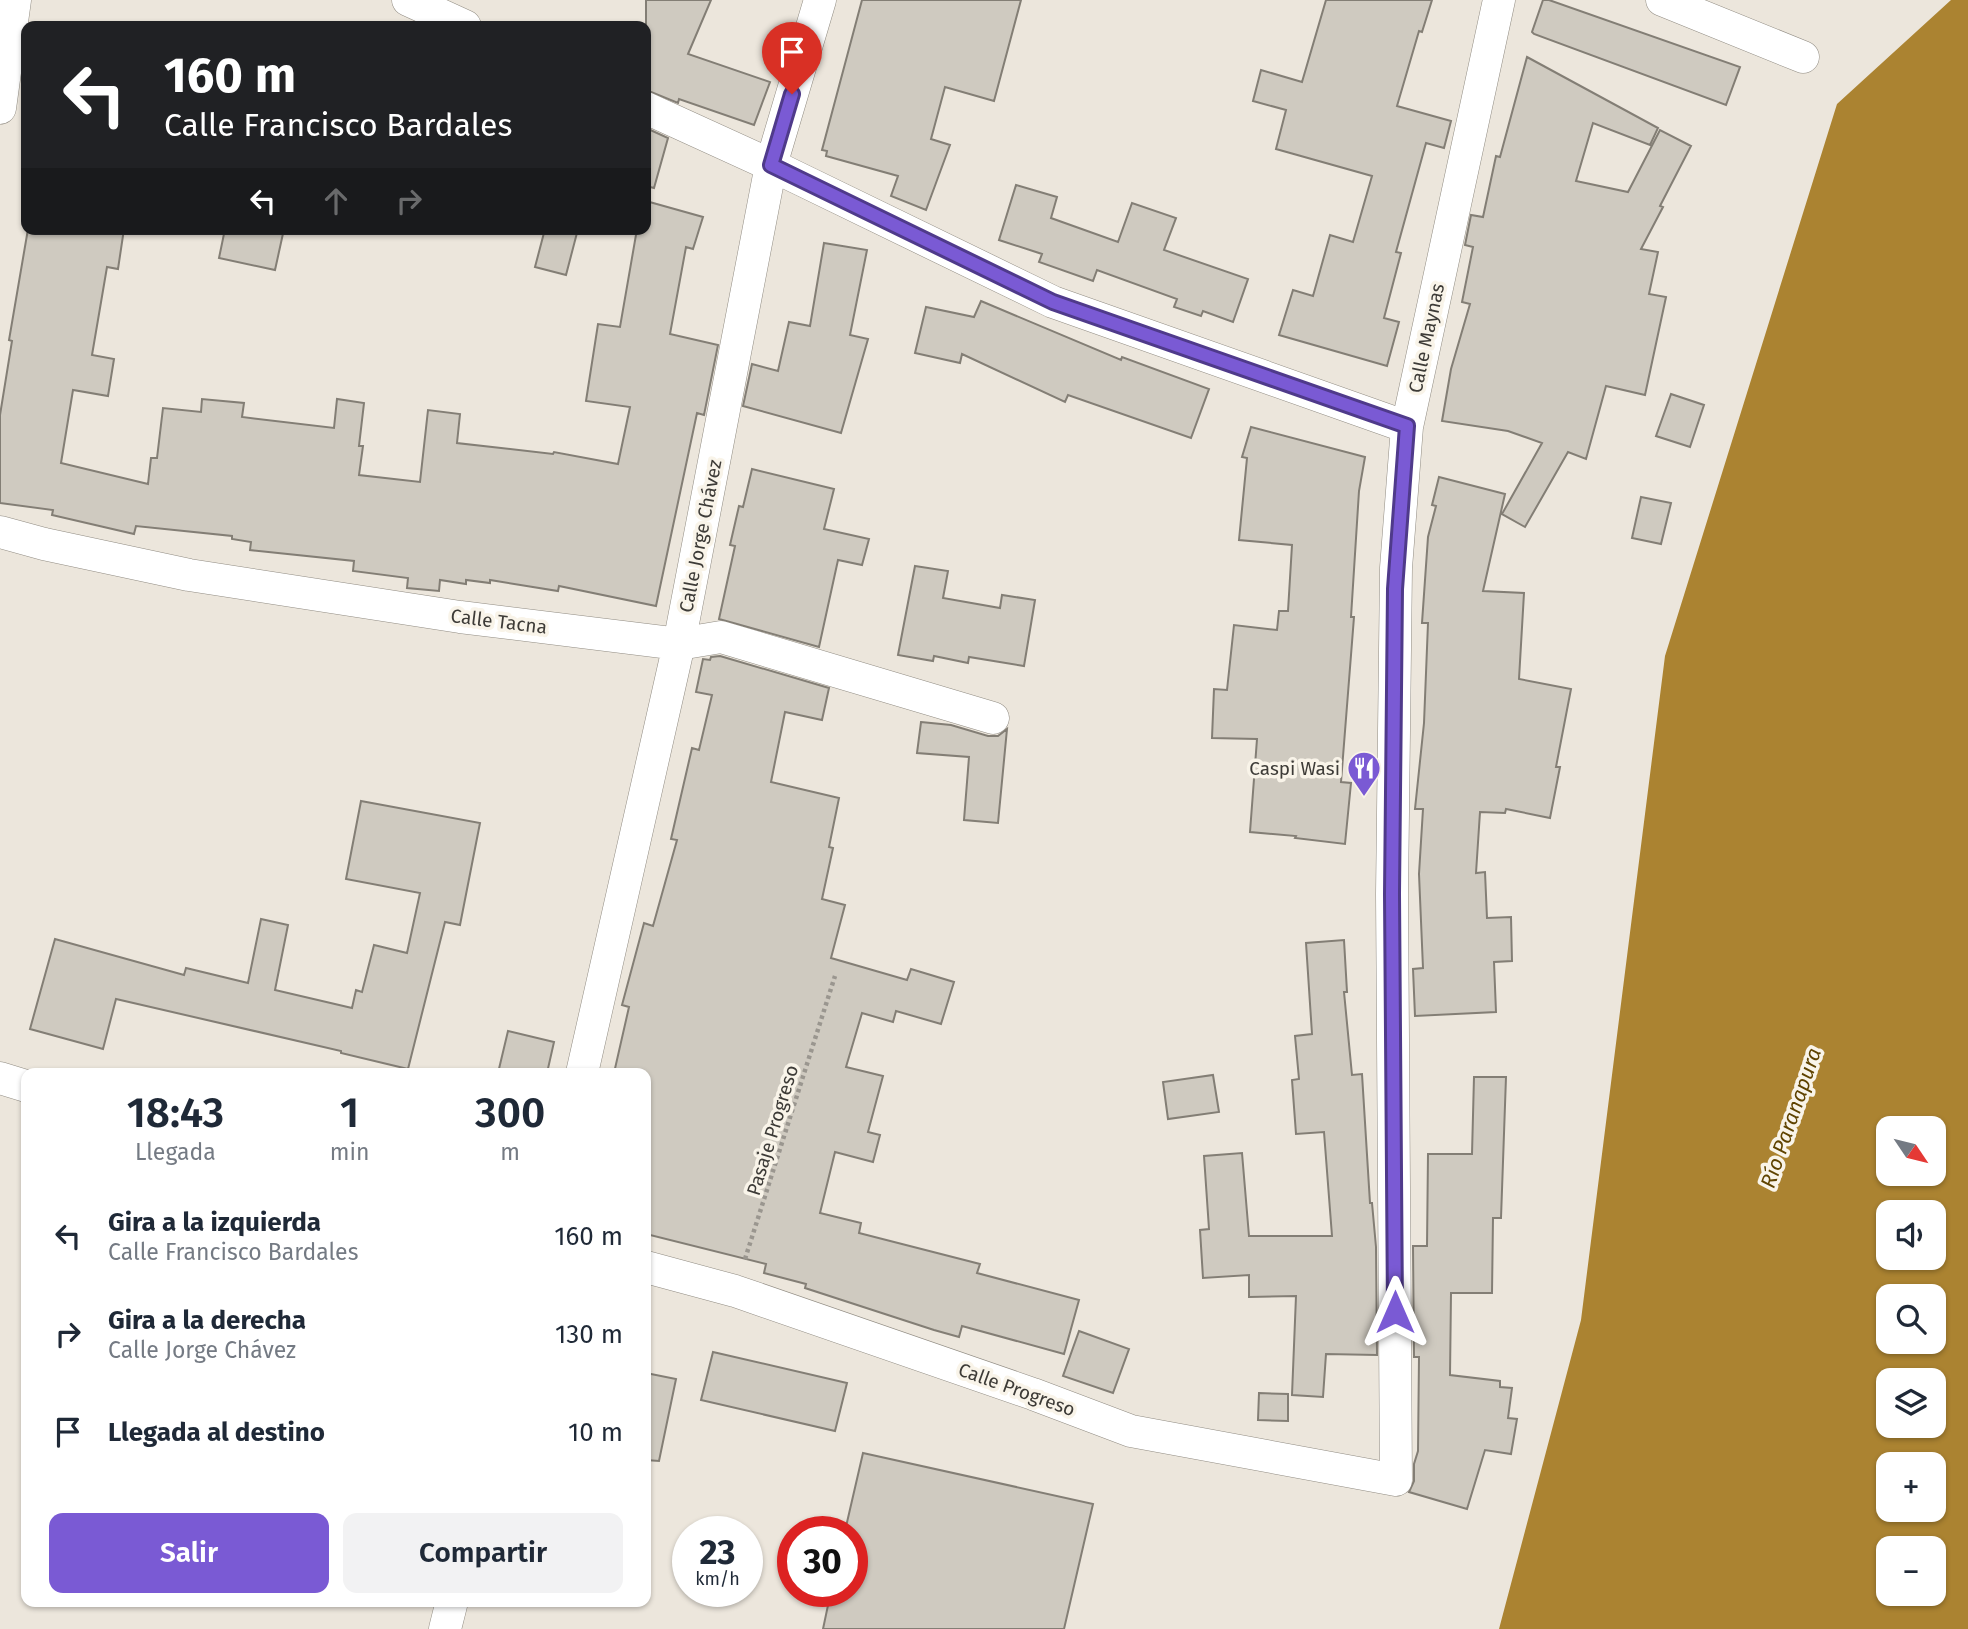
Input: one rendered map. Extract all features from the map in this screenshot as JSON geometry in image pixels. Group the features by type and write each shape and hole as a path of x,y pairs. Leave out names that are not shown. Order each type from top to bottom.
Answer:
{"street":[{"path":"0,108 15,0"},
{"path":"408,0 454,21"},
{"name":"Calle Jorge Chávez","path":"583,1068 679,645 771,165 820,0"},
{"name":"Calle Maynas","path":"1396,1480 1392,908 1396,568 1407,426 1499,0"},
{"path":"1662,0 1804,57"},
{"path":"651,110 771,165 1053,302 1407,426"},
{"name":"Calle Tacna","path":"0,532 189,575 460,617 679,645 721,637 993,718"},
{"path":"0,1078 21,1084"},
{"name":"Calle Progreso","path":"651,1268 736,1291 1032,1394 1131,1432 1396,1480"},
{"path":"445,1629 450,1607"}],"path":[{"name":"Pasaje Progreso","path":"736,1291 835,976"}],"water":[{"name":"Río Paranapura","path":"1951,0 1968,0 1968,1629 1499,1629 1581,1320 1665,656 1837,104"}],"building":[{"path":"646,0 711,0 688,54 770,82 754,125 679,99 678,103 651,92 651,21 646,21"},
{"path":"862,0 1021,0 994,101 945,87 931,139 950,145 926,210 891,196 898,176 826,156 827,151 822,150"},
{"path":"1326,0 1432,0 1422,32 1419,31 1397,106 1451,121 1444,148 1426,143 1396,252 1401,253 1384,318 1399,322 1387,366 1279,335 1293,290 1313,296 1330,235 1353,242 1372,176 1276,149 1286,110 1253,101 1261,70 1302,82"},
{"path":"1543,0 1740,67 1726,105 1534,34 1532,32"},
{"path":"1527,57 1658,128 1650,145 1593,123 1576,181 1628,192 1660,130 1691,146 1641,249 1658,252 1649,294 1666,297 1645,395 1606,386 1586,459 1568,452 1525,527 1502,514 1542,443 1508,431 1442,421 1451,369 1470,304 1462,302 1473,247 1465,245 1471,215 1483,217 1496,156 1500,157"},
{"path":"651,130 668,138 654,188 651,187"},
{"path":"1016,185 1057,197 1051,218 1118,242 1132,203 1176,218 1164,250 1248,279 1233,322 1203,311 1201,316 1174,307 1177,299 1097,270 1093,281 1039,262 1042,254 999,240"},
{"path":"651,202 703,217 693,249 686,247 670,334 718,345 704,415 697,413 656,606 559,586 558,591 490,580 490,583 466,580 466,584 440,580 439,591 407,588 408,578 353,571 354,561 250,550 251,542 232,539 232,536 136,526 134,534 52,515 53,510 0,503 0,415 12,341 9,340 27,235 123,235 118,269 107,267 92,355 114,359 108,396 73,390 61,463 148,484 151,458 157,458 163,408 201,412 202,399 244,403 242,417 334,428 337,399 364,403 359,475 420,482 428,410 460,414 457,443 554,452 618,464 630,407 586,401 598,324 620,327 636,235 651,235"},
{"path":"224,235 283,235 275,270 219,258"},
{"path":"543,235 576,235 566,275 535,267"},
{"path":"824,243 867,250 850,335 868,339 841,433 743,406 752,364 778,371 789,322 810,326"},
{"path":"981,301 1121,360 1122,357 1209,389 1191,438 1068,395 1065,402 962,354 960,363 915,353 926,307 974,317"},
{"path":"1671,394 1704,405 1690,447 1656,436"},
{"path":"1251,427 1365,457 1359,491 1351,617 1354,617 1341,782 1351,783 1345,844 1250,832 1257,739 1212,738 1214,689 1227,690 1234,625 1277,630 1279,611 1288,611 1292,545 1239,540 1247,458 1242,457"},
{"path":"752,469 834,489 824,529 869,539 862,565 838,560 819,647 719,619 735,546 730,545 739,506 743,507"},
{"path":"1439,477 1505,494 1483,591 1524,593 1519,679 1571,689 1556,767 1560,767 1550,818 1506,809 1505,813 1480,812 1476,873 1485,872 1487,918 1511,917 1512,961 1494,962 1496,1012 1415,1016 1413,969 1423,968 1419,874 1423,809 1415,809 1424,723 1428,623 1422,623 1428,537 1436,506 1432,505"},
{"path":"1641,497 1671,503 1661,544 1632,538"},
{"path":"915,566 948,571 943,598 1000,608 1002,595 1035,600 1024,666 969,657 968,663 934,656 933,661 898,655"},
{"path":"720,656 829,688 822,720 785,712 771,782 839,798 829,847 833,848 822,899 845,905 831,958 907,980 911,969 954,982 941,1024 896,1011 893,1022 862,1013 846,1067 883,1076 868,1132 880,1135 873,1162 835,1152 820,1213 861,1223 859,1233 980,1264 977,1273 1079,1300 1064,1354 962,1326 959,1337 934,1330 805,1288 806,1284 764,1273 766,1264 651,1235 651,1068 615,1068 629,1007 622,1005 644,923 653,926 677,840 671,839 692,748 699,750 712,695 696,692 703,659 710,660 711,657"},
{"path":"921,722 951,725 988,736 998,736 1007,729 998,823 964,820 969,757 917,753"},
{"path":"361,801 480,823 460,925 445,922 408,1068 116,999 103,1049 30,1029 55,939 184,975 186,968 248,983 261,919 288,925 275,990 352,1008 356,990 362,992 374,945 407,953 420,893 346,879"},
{"path":"1344,940 1347,992 1344,992 1352,1075 1362,1074 1370,1203 1376,1247 1377,1355 1326,1354 1323,1397 1292,1395 1296,1296 1249,1297 1249,1275 1203,1278 1200,1230 1209,1229 1204,1156 1242,1153 1249,1236 1332,1236 1324,1132 1296,1134 1292,1080 1299,1079 1295,1036 1312,1034 1306,943"},
{"path":"508,1031 554,1042 548,1068 499,1068"},
{"path":"1213,1075 1219,1112 1168,1119 1163,1082"},
{"path":"1474,1077 1506,1077 1501,1218 1493,1218 1492,1293 1451,1293 1450,1375 1500,1381 1500,1387 1512,1388 1508,1418 1517,1419 1511,1454 1485,1450 1467,1509 1409,1492 1414,1481 1414,1464 1418,1451 1419,1357 1414,1357 1413,1246 1427,1246 1428,1154 1472,1154"},
{"path":"1079,1331 1129,1349 1113,1393 1063,1376"},
{"path":"713,1352 847,1383 835,1431 701,1400"},
{"path":"651,1374 676,1379 659,1461 651,1460"},
{"path":"1259,1393 1288,1394 1288,1421 1258,1420"},
{"path":"863,1453 1093,1504 1064,1629 823,1629 828,1607 868,1607 868,1516 848,1516"}],"place":[{"name":"Caspi Wasi","path":"1364,798"}],"route":[{"path":"792,94 771,165 1053,302 1407,426 1395,589 1392,894 1395,1312"}]}
